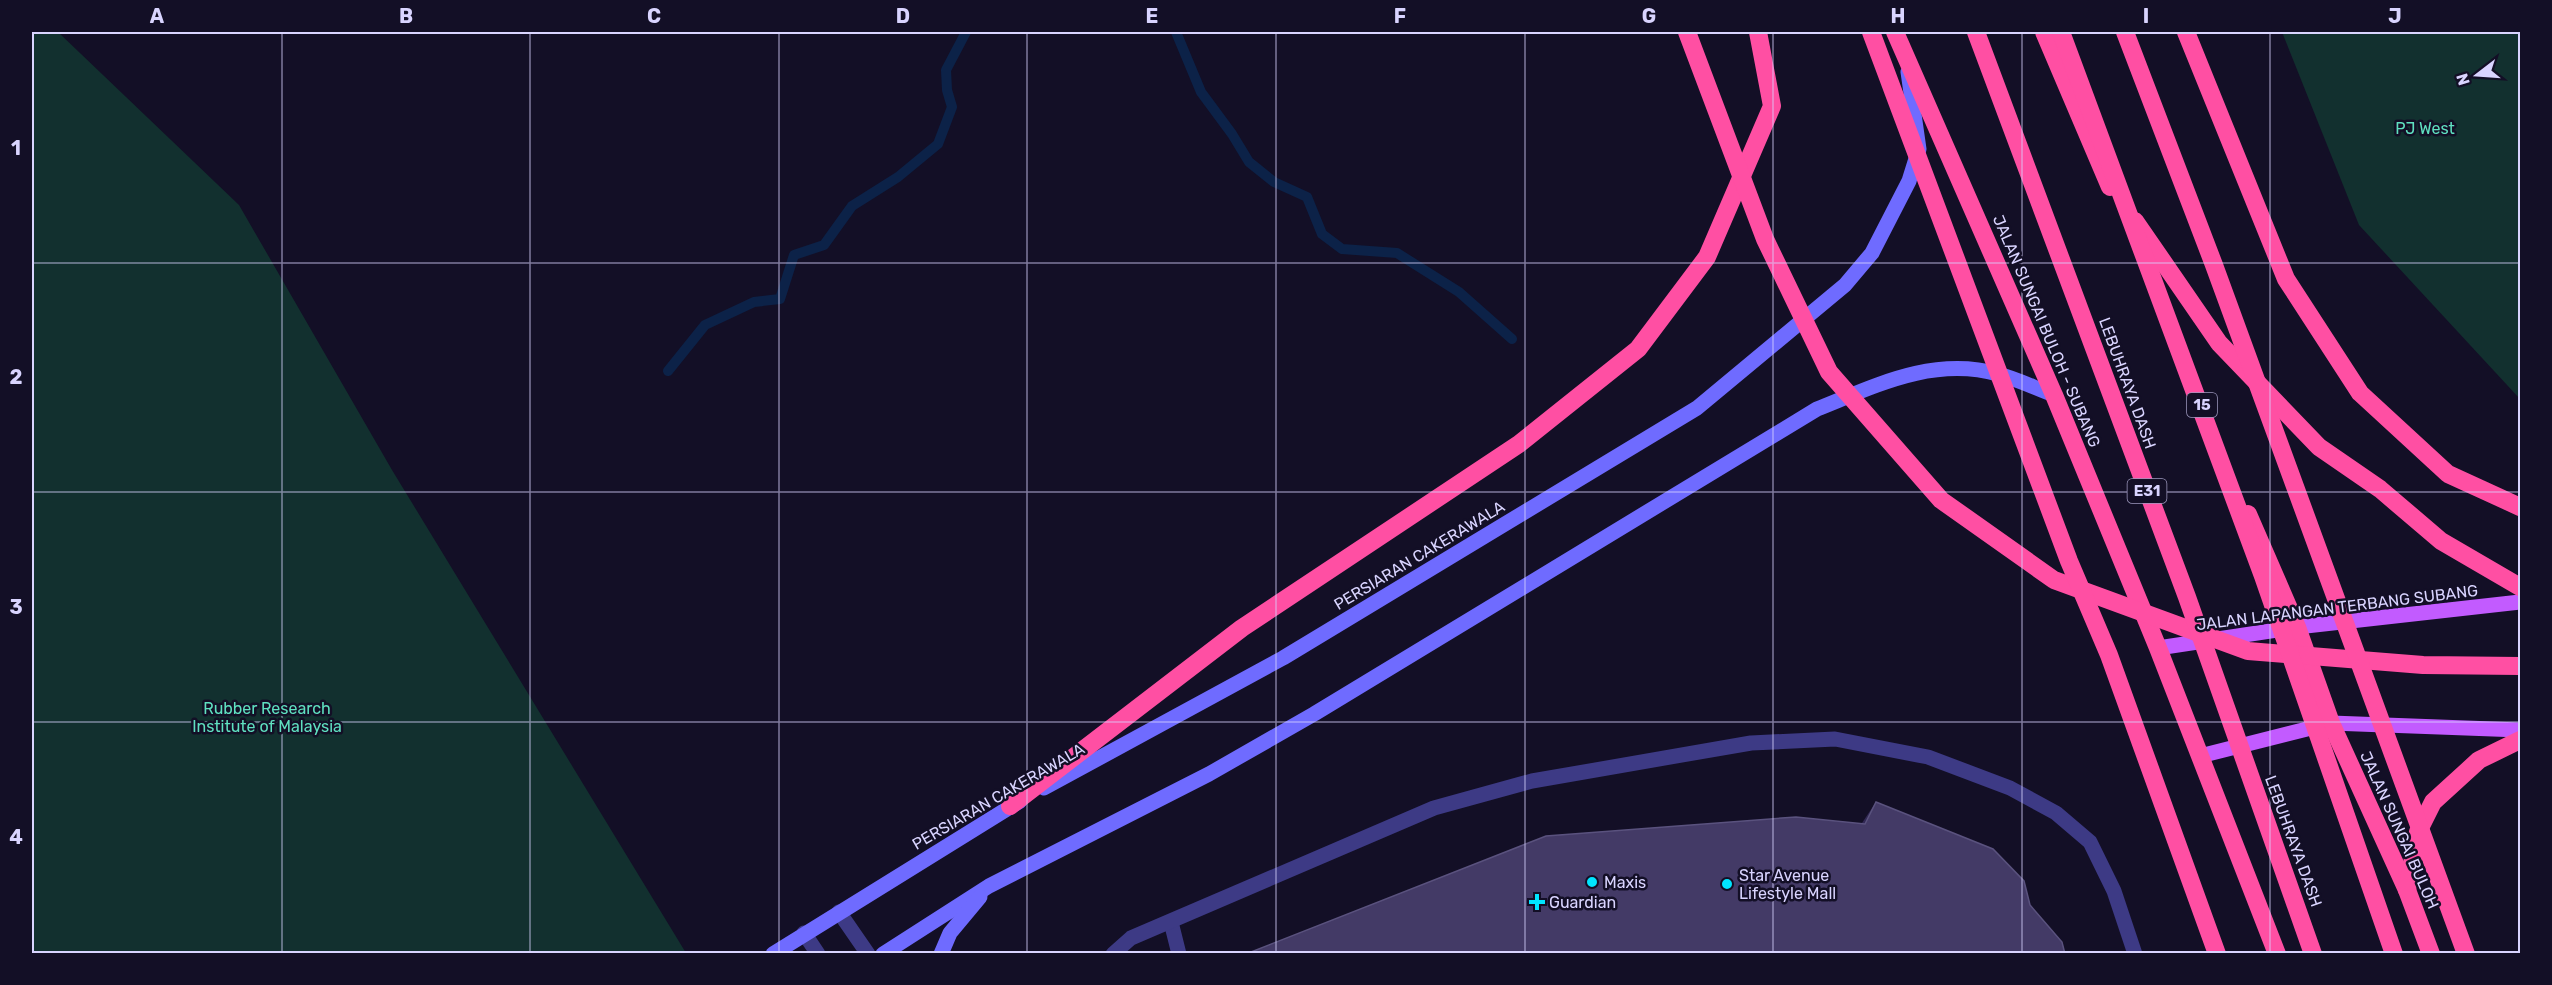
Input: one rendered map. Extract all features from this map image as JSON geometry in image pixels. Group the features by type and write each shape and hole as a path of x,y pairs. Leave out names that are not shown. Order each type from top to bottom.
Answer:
{"highway":[{"path":"1687,32 1765,239 1828,372 1941,500 2054,580 2247,651 2423,664 2520,666"},
{"path":"1010,806 1242,628 1519,444 1638,349 1707,257 1772,106 1758,32"},
{"path":"1871,32 2065,550 2109,655 2217,954"},
{"name":"JALAN SUNGAI BULOH - SUBANG","path":"1895,32 1906,52 2054,395 2200,756"},
{"name":"LEBUHRAYA DASH","path":"1976,32 2187,597 2313,954"},
{"name":"15","path":"2044,32 2296,627 2331,723"},
{"path":"2061,32 2263,576 2394,954"},
{"path":"2125,32 2214,265 2466,954"},
{"path":"2186,32 2286,279 2360,393 2448,474 2520,507"},
{"path":"2108,182 2219,343 2319,447 2380,489 2441,541 2520,586"},
{"name":"JALAN SUNGAI BULOH","path":"2331,723 2407,890 2431,954"},
{"path":"2407,890 2418,832 2433,802 2479,760 2520,740"},
{"path":"2200,756 2277,954"}],"main road":[{"name":"JALAN LAPANGAN TERBANG SUBANG","path":"2158,648 2296,627 2520,602"},
{"path":"2200,756 2331,723 2520,729"}],"street":[{"name":"PERSIARAN CAKERAWALA","path":"773,954 1010,806 1283,658 1697,408 1845,285 1872,253 1909,181 1918,149 1906,52"},
{"path":"883,954 990,886 1209,774 1314,714 1817,410 1903,375 1946,367 1997,373 2054,395"},
{"path":"1113,954 1131,938 1434,808 1532,781 1740,745 1835,739 1928,757 2010,788 2056,813 2090,842 2114,891 2135,954"},
{"path":"941,954 950,933 990,886"},
{"path":"839,912 868,954"},
{"path":"1170,922 1179,954"},
{"path":"804,933 818,954"}],"green space":[{"name":"Rubber Research Institute of Malaysia","path":"32,32 58,32 239,205 392,470 686,953 32,953"},
{"name":"PJ West","path":"2282,32 2520,32 2520,399 2359,225"}],"building":[{"name":"Star Avenue Lifestyle Mall","path":"1876,802 1993,849 2024,881 2030,905 2062,942 2065,954 1246,954 1546,836 1796,817 1865,824"}],"waterway":[{"path":"668,371 705,325 754,302 780,299 794,255 824,245 852,206 898,177 938,144 952,107 947,90 946,70 966,32"},
{"path":"1176,32 1201,92 1232,134 1249,162 1274,182 1307,197 1322,234 1342,249 1397,253 1459,292 1512,339"}],"place":[{"name":"Maxis","path":"1592,882"},
{"name":"Star Avenue Lifestyle Mall","path":"1727,884"},
{"name":"Guardian","path":"1537,902"}]}
